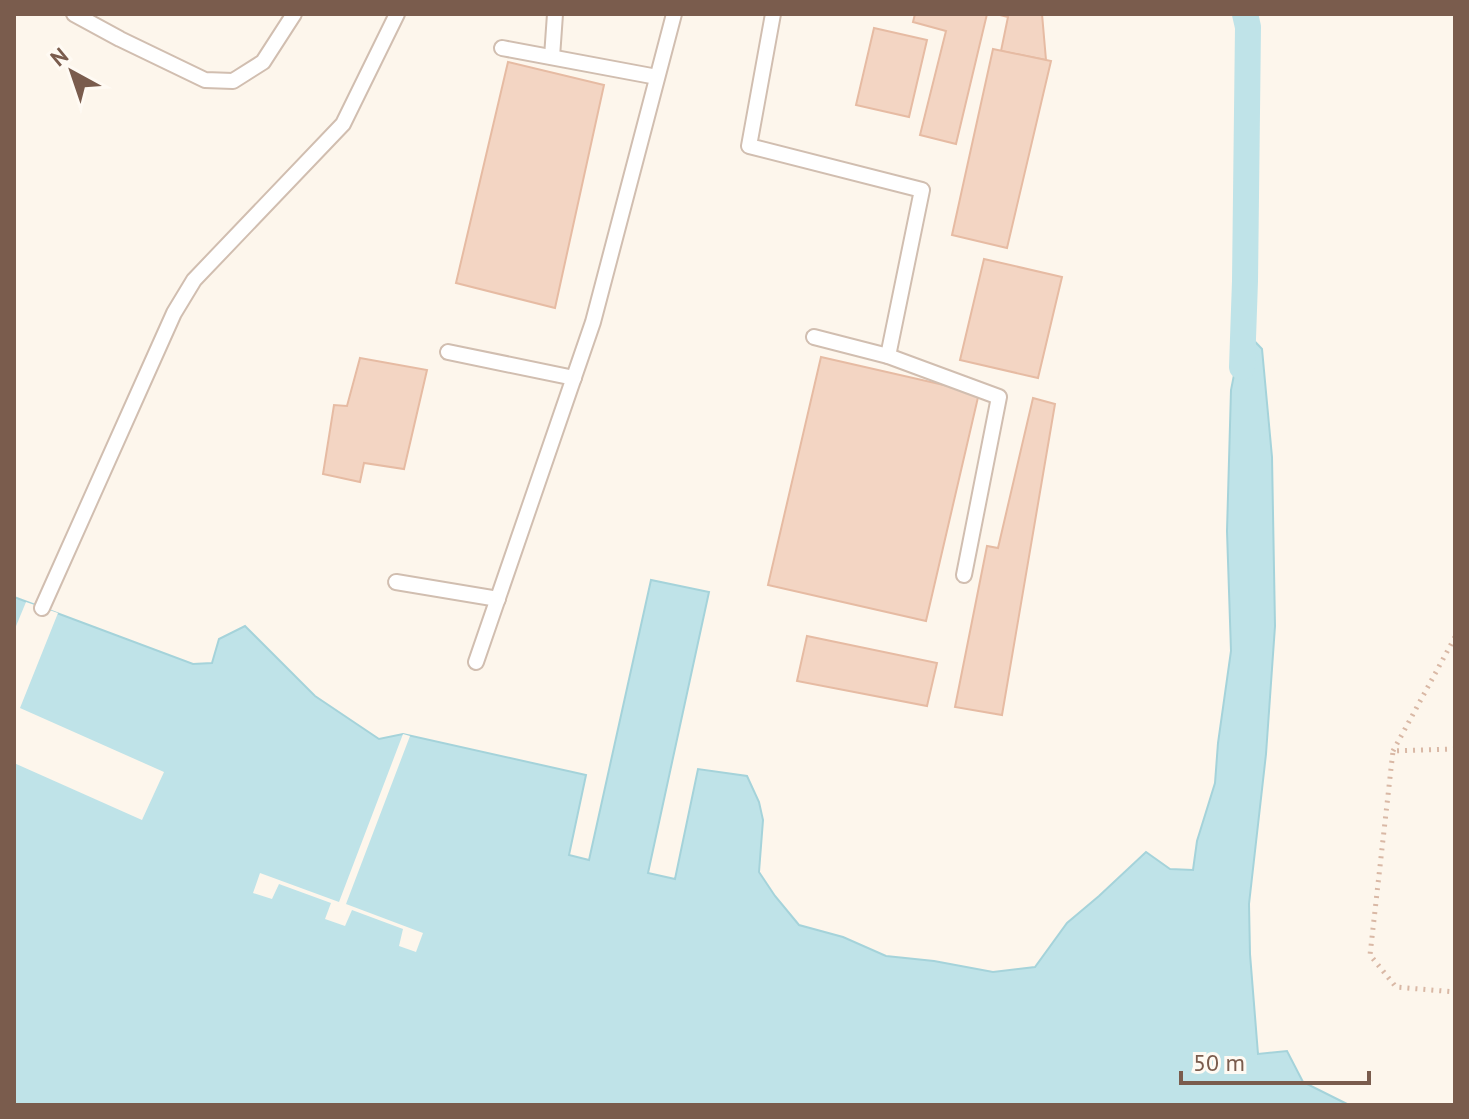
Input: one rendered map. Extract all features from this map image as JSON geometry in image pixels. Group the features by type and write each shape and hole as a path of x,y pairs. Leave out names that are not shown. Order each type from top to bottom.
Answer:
{"lane":[{"path":"74,14 205,80 233,81 263,62 294,14"},
{"path":"42,608 174,313 194,280 343,124 397,14"},
{"path":"552,57 555,14"},
{"path":"476,662 593,322 674,14"},
{"path":"773,14 749,146 922,190 888,356"},
{"path":"502,48 657,77"},
{"path":"814,337 888,356 999,397 964,575"},
{"path":"448,352 574,378"},
{"path":"396,582 498,599"}],"path":[{"path":"1455,637 1393,751 1370,955 1396,987 1455,992"},
{"path":"1393,751 1455,749"}],"water":[{"path":"1243,329 1262,349 1272,457 1275,626 1266,754 1249,904 1258,1054 1287,1051 1303,1082 1349,1105 14,1105 14,597 193,664 212,663 219,639 245,626 315,696 379,739 403,734 586,775 569,855 589,860 651,580 709,592 648,873 675,879 698,769 747,776 763,820 759,872 799,925 843,937 886,956 993,972 1035,967 1067,923 1146,852 1170,869 1193,870 1197,841 1215,783 1231,651 1227,531 1231,390"}],"pier":[{"path":"26,602 58,613 20,708 164,772 142,820 14,763 14,631"},
{"path":"403,734 410,736 346,904 423,933 416,952 399,946 403,929 352,910 345,926 325,919 331,903 279,884 272,899 253,893 260,873 339,902"}],"building":[{"path":"915,14 987,14 956,144 920,135 946,31 913,22"},
{"path":"996,14 1042,14 1046,60 1001,51 1008,17"},
{"path":"874,28 927,40 909,117 856,105"},
{"path":"993,49 1051,61 1007,248 952,235"},
{"path":"508,62 604,85 555,308 456,283"},
{"path":"984,259 1062,277 1038,378 960,360"},
{"path":"821,357 979,393 926,621 768,585"},
{"path":"360,358 427,370 404,469 364,463 360,482 323,474 334,405 347,406"},
{"path":"1033,398 1055,404 1002,715 955,707 987,546 998,548"},
{"path":"807,636 937,663 927,706 797,681"}],"waterway":[{"path":"1242,367 1248,27 1245,14"}]}
